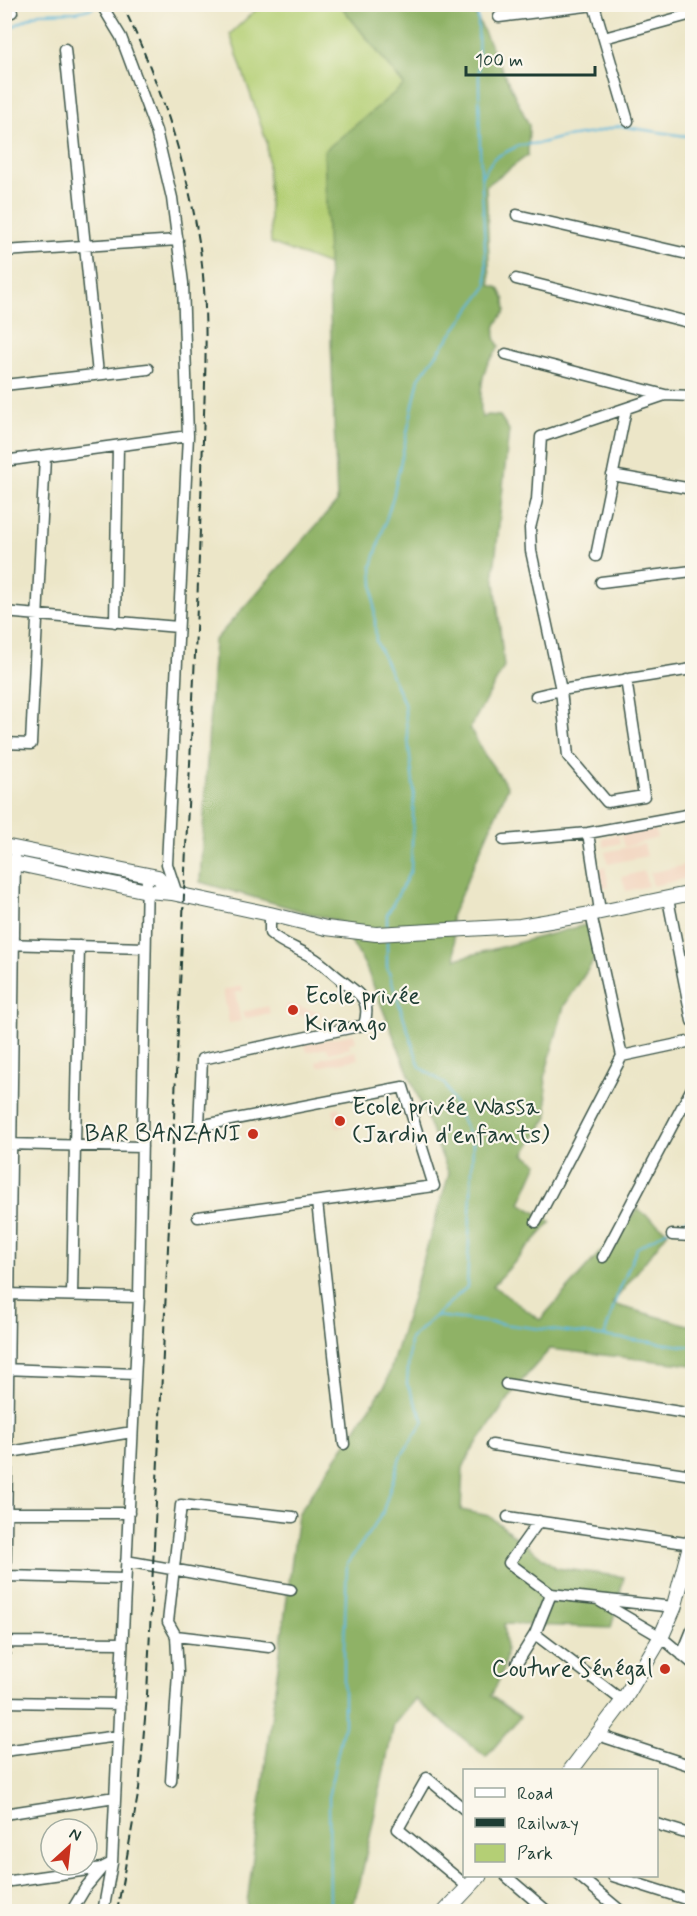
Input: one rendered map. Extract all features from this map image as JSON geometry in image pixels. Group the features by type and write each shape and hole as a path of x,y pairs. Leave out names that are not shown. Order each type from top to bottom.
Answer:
{"main road":[{"path":"572,1769 622,1701 661,1637 674,1607 692,1542"},
{"path":"444,1911 477,1877"}],"street":[{"path":"101,4 122,37 156,130 172,198 183,283 188,436 167,864 174,894"},
{"path":"499,17 594,5 628,121"},
{"path":"604,38 693,14"},
{"path":"64,49 98,374"},
{"path":"517,215 693,255"},
{"path":"4,251 178,240"},
{"path":"516,279 693,323"},
{"path":"506,354 665,395 693,396"},
{"path":"4,385 148,369"},
{"path":"626,680 644,796 608,802 568,756 561,690 531,551 530,528 537,500 541,437 665,395"},
{"path":"596,556 626,409"},
{"path":"4,461 188,436"},
{"path":"115,622 118,446"},
{"path":"4,743 31,744 45,456"},
{"path":"612,475 693,489"},
{"path":"601,582 693,571"},
{"path":"4,612 178,627"},
{"path":"536,696 693,669"},
{"path":"504,840 588,833 693,814"},
{"path":"536,1222 622,1056 595,913 588,833"},
{"path":"4,1687 10,847 158,877 174,894"},
{"path":"10,862 270,914 326,928 376,934 520,926 693,894"},
{"path":"103,1911 112,1863 139,1297 147,875"},
{"path":"668,899 693,1022"},
{"path":"198,1217 434,1186 403,1087 199,1126 202,1059 364,1025 368,1014 361,994 314,958 276,939 270,933 270,914"},
{"path":"9,944 145,948"},
{"path":"72,1295 79,946"},
{"path":"622,1056 693,1041"},
{"path":"603,1257 693,1088"},
{"path":"8,1144 142,1147"},
{"path":"317,1202 344,1444"},
{"path":"672,1235 693,1236"},
{"path":"7,1294 139,1297"},
{"path":"7,1369 135,1374"},
{"path":"506,1384 693,1414"},
{"path":"6,1453 132,1432"},
{"path":"492,1445 693,1475"},
{"path":"171,1781 178,1673 176,1636 168,1622 181,1505 293,1517"},
{"path":"7,1513 129,1513"},
{"path":"508,1516 692,1542"},
{"path":"539,1521 509,1563 551,1594 674,1607"},
{"path":"126,1561 291,1590"},
{"path":"6,1576 125,1579"},
{"path":"517,1663 535,1634 551,1594"},
{"path":"596,1599 661,1637 693,1663"},
{"path":"682,1655 693,1630"},
{"path":"535,1634 622,1701"},
{"path":"176,1636 269,1647"},
{"path":"5,1642 122,1643"},
{"path":"4,1702 120,1704"},
{"path":"598,1735 693,1766"},
{"path":"4,1750 118,1736"},
{"path":"463,1807 427,1778 398,1829 468,1887"},
{"path":"4,1815 115,1797"},
{"path":"658,1824 693,1835"},
{"path":"4,1882 102,1868 112,1863"},
{"path":"71,1911 86,1887 102,1868"},
{"path":"509,1877 548,1911"},
{"path":"581,1877 622,1911"},
{"path":"619,1877 693,1901"}],"shaded area":[{"path":"654,826 657,838 624,847 621,835"},
{"path":"618,834 620,843 604,847 602,838"},
{"path":"644,844 647,856 608,864 605,852"},
{"path":"685,865 688,878 653,886 650,873"},
{"path":"605,867 609,886 600,888 596,868"},
{"path":"644,871 648,886 626,891 622,877"},
{"path":"242,986 243,991 235,993 241,1021 229,1023 223,990"},
{"path":"287,1004 321,1012 319,1019 285,1012"},
{"path":"268,1006 270,1013 244,1019 242,1012"},
{"path":"354,1034 356,1042 349,1043 350,1048 329,1053 327,1048 307,1052 305,1044"},
{"path":"356,1051 358,1059 318,1067 317,1061 321,1058"},
{"name":"Ecole privée Wassa (Jardin d'enfants)","path":"339,1107 341,1114 344,1114 346,1126 337,1128 333,1109"}],"green space":[{"path":"261,5 419,5 389,288 271,243 267,143 230,34"},
{"path":"340,5 471,5 529,125 528,155 486,186 490,285 499,288 505,300 506,311 495,327 496,341 499,346 488,363 481,390 482,418 488,415 500,416 509,430 494,572 504,667 470,728 484,754 508,787 451,917 456,959 593,923 600,951 564,1006 545,1075 548,1117 524,1154 538,1163 520,1203 551,1222 493,1286 540,1320 638,1209 668,1232 612,1304 692,1326 692,1365 550,1349 519,1384 470,1453 463,1468 461,1510 489,1516 556,1568 624,1577 611,1628 504,1624 505,1662 491,1696 520,1717 486,1757 415,1699 394,1724 360,1883 351,1911 246,1911 298,1514 386,1384 449,1174 365,965 340,922 200,882 214,641 337,502 324,151 404,85"}],"waterway":[{"path":"163,4 178,6 184,4"},
{"path":"387,927 387,915 411,870 414,792 404,703 376,641 372,566 393,497 419,378 487,286 480,149 478,16 470,4"},
{"path":"4,31 39,13 77,12 93,8"},
{"path":"481,177 494,158 520,145 541,143 619,126 692,137"},
{"path":"330,1912 329,1793 344,1724 347,1564 382,1514 400,1458 424,1421 407,1384 410,1339 467,1287 473,1143 445,1084 420,1067 387,967 387,939"},
{"path":"604,1337 617,1296 637,1248 692,1216"},
{"path":"436,1316 692,1347"}],"railway":[{"path":"117,1912 139,1789 147,1695 195,660 206,360 203,276 188,185 160,93 122,4"}],"place":[{"name":"Ecole privée Kirango","path":"293,1010"},
{"name":"Ecole privée Wassa (Jardin d'enfants)","path":"340,1121"},
{"name":"BAR BANZANI","path":"253,1134"},
{"name":"Couture Sénégal","path":"665,1669"}]}
